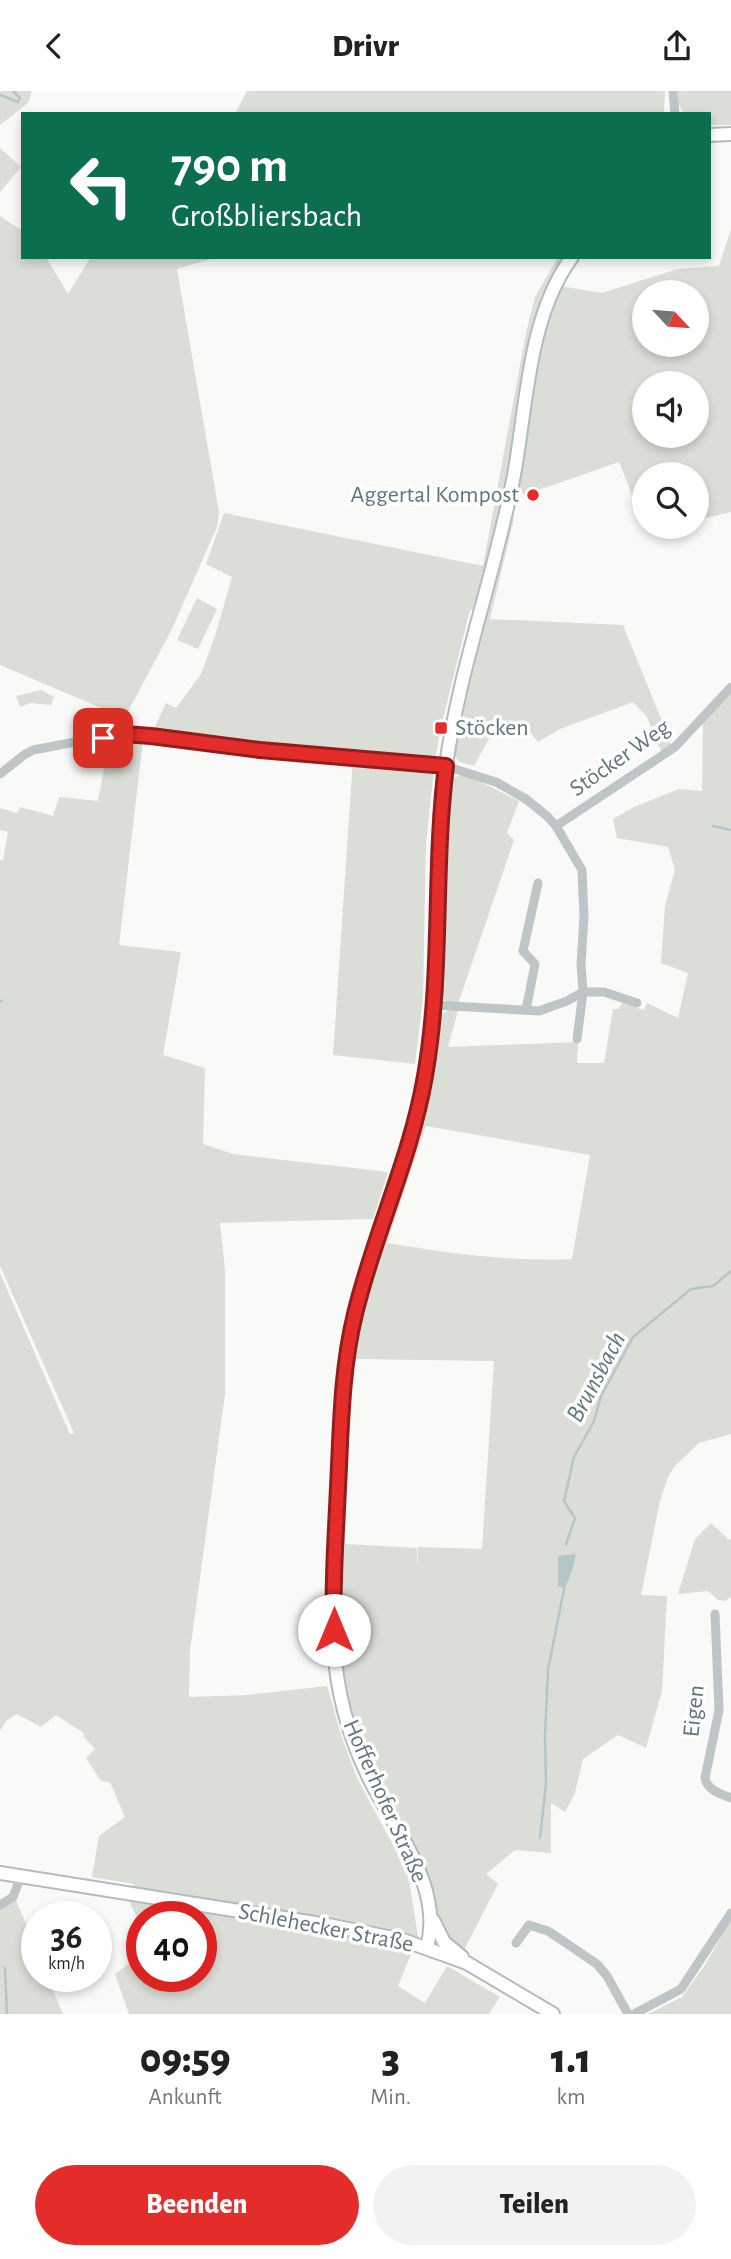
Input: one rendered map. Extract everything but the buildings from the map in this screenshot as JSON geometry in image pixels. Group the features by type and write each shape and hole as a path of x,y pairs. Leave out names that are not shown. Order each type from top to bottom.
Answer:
{"street":[{"path":"673,91 675,112"},
{"path":"711,135 731,134"},
{"name":"Hofferhofer Straße","path":"427,1947 430,1936 426,1893 417,1867 369,1777 353,1738 336,1672 333,1617 342,1403 350,1338 366,1274 415,1121 428,1058 434,1005 439,837 446,766 461,684 509,500 538,334 549,298 571,259"},
{"name":"Stöcker Weg","path":"556,826 676,747 731,687"},
{"path":"0,774 33,750 124,734 295,754 354,756 446,766 496,782 526,799 556,826 582,874 584,917 580,964 583,992 577,1039"},
{"path":"526,1010 535,964 523,951 538,883"},
{"path":"434,1005 539,1011 583,992 604,992 637,1003"},
{"name":"Eigen","path":"715,1614 719,1710 705,1779 713,1789 730,1797"},
{"name":"Schlehecker Straße","path":"0,1873 378,1934 427,1947 467,1963 553,2014"},
{"path":"0,1905 13,1897 21,1876"},
{"path":"429,1910 444,1942 467,1963"},
{"path":"634,2014 681,1989 731,1913"},
{"path":"516,1943 529,1925 548,1931 602,1969 628,2014"}],"shaded area":[{"path":"0,91 32,91 28,103 0,125"},
{"path":"247,91 665,91 664,112 236,112"},
{"path":"678,91 731,91 731,125 711,125 711,112 683,112 678,103"},
{"path":"0,148 21,167 0,192"},
{"path":"0,216 21,230 21,259 47,259 68,294 90,259 210,259 177,269 219,512 217,527 172,629 118,730 114,730 120,716 0,665"},
{"path":"731,229 731,512 709,517 709,462 632,462 632,494 619,462 527,494 516,493 545,324 561,286 602,293 632,283 632,357 709,357 709,280 643,280 677,269 719,266"},
{"path":"557,259 565,259 546,291 533,334 496,533 477,611 470,610 443,719 440,719 437,729 440,732 435,760 217,743 152,733 166,703 176,708 201,674 215,636 232,577 206,564 224,513 483,566 535,297"},
{"path":"509,519 514,519 490,619 623,625 672,746 661,751 647,717 633,702 560,729 538,742 522,722 498,722 474,766 459,762 454,755 483,619"},
{"path":"197,598 217,609 198,649 177,640"},
{"path":"41,690 54,697 51,705 31,703 20,707 16,696"},
{"path":"731,691 731,1434 699,1443 675,1466 668,1477 660,1501 641,1595 667,1596 662,1691 646,1748 618,1735 583,1759 575,1793 565,1812 551,1803 551,1853 515,1850 486,1874 498,1884 464,1950 448,1939 441,1929 430,1881 370,1761 352,1710 346,1682 343,1686 337,1630 350,1357 362,1301 438,1019 442,1014 449,1010 458,1010 448,1047 578,1042 577,1063 604,1063 613,1009 619,1009 622,1003 644,1010 647,1003 678,1018 688,973 661,963 665,906 675,869 668,847 617,838 613,819 634,807 679,789 702,791 703,721","holes":["426,1126 590,1155 572,1259 502,1258 387,1243","354,1359 494,1361 482,1549 418,1547 418,1571 417,1548 345,1544"]},
{"path":"143,740 119,945 181,952 163,1055 205,1068 203,1144 233,1154 388,1172 373,1219 220,1223 225,1270 225,1394 190,1651 189,1697 248,1695 327,1686 357,1778 408,1873 419,1943 411,1954 398,1986 425,2003 447,1966 500,1997 489,2014 129,2014 115,1974 126,1966 126,1992 217,1992 217,1901 130,1901 134,1884 92,1877 99,1836 125,1817 110,1782 101,1781 86,1758 95,1749 83,1736 84,1733 56,1715 41,1727 17,1714 7,1720 0,1731 0,1273 70,1434 74,1433 0,1266 0,860 3,860 8,832 0,830 0,808 17,813 20,807 53,816 59,797 98,801 109,741"},
{"path":"353,759 422,766 434,770 426,844 423,998 415,1064 333,1055"},
{"path":"461,775 471,777 519,801 507,833 514,840 458,1004 446,1001 439,992 441,878 450,783 453,778"},
{"path":"711,1523 731,1539 731,1596 726,1601 718,1600 708,1591 678,1594 695,1539"},
{"path":"576,1554 565,1588 558,1586 558,1556"},
{"path":"11,1888 21,1912 21,1992 54,1992 63,2014 0,2014 0,1901 10,1895"},
{"path":"731,1919 731,2014 648,2014 682,1997 705,1965"}],"waterway":[{"path":"0,95 18,102 20,98 13,91"},
{"path":"713,826 731,830"},
{"name":"Brunsbach","path":"566,1544 575,1518 564,1501 574,1457 594,1421 601,1396 633,1337 691,1289 713,1286 731,1271"},
{"name":"Brunsbach","path":"540,1838 546,1784 548,1670 565,1584"},
{"path":"5,1968 7,2014"}],"place":[{"name":"Aggertal Kompost","path":"533,495"},
{"name":"Stöcken","path":"441,728"}],"route":[{"path":"103,738 118,734 151,736 295,754 354,756 446,766 439,837 434,1005 428,1058 405,1157 359,1297 345,1368 334,1577 334,1630"}]}
